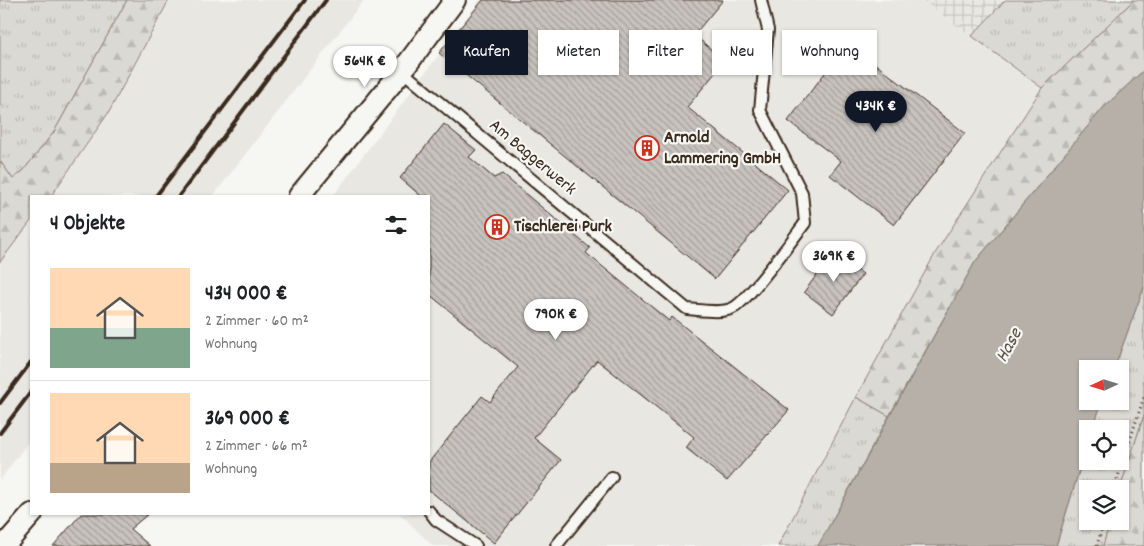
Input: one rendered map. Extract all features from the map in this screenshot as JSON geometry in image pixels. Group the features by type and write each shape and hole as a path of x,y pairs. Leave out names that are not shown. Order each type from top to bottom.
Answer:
{"street":[{"path":"300,195 402,71 455,0"},
{"path":"4,546 31,515"}],"lane":[{"name":"Am Baggerwerk","path":"402,71 687,309 715,311 733,308 751,290 805,224 802,193 760,110 768,30 762,0"},
{"path":"556,546 612,478"},
{"path":"430,512 436,520 476,546"}],"path":[{"path":"1117,480 1144,397"},
{"path":"1097,546 1101,530"}],"shaded area":[{"path":"169,0 364,0 214,195 52,195 109,112"},
{"path":"480,0 922,0 1042,88 936,252 778,546 433,546 401,515 430,515 430,195 334,195 445,47 445,75 528,75 528,30 458,30"},
{"path":"922,0 1134,0 1042,88"},
{"path":"30,222 30,439 0,480 0,262"}],"green space":[{"path":"0,0 127,0 54,132 23,171 13,179 0,161"},
{"path":"127,0 169,0 109,112 52,195 30,195 30,222 0,262 0,161 13,179 23,171 54,132"},
{"path":"1005,0 1134,0 1042,88 972,36"},
{"path":"1134,0 1144,0 1144,70 1103,108 975,262 889,416 856,397 936,252 1042,88"},
{"path":"1144,287 1144,415 1129,461 1129,420 1096,420 1099,410 1129,410 1129,360 1117,360"},
{"path":"856,397 889,416 818,546 778,546"},
{"path":"1144,415 1144,546 1103,546 1107,530 1129,530 1129,480 1123,480 1126,470 1129,470 1129,461"},
{"path":"1079,470 1126,470 1123,480 1079,480 1079,530 1107,530 1103,546 1056,546"}],"water":[{"name":"Hase","path":"1144,70 1144,287 1117,360 1079,360 1079,410 1099,410 1096,420 1079,420 1079,470 1056,546 818,546 975,262 1103,108"}],"building":[{"name":"Arnold Lammering GmbH","path":"483,0 723,0 698,30 629,30 629,75 702,75 702,42 712,50 713,75 687,107 788,190 715,279 466,75 528,75 528,30 458,30"},
{"name":"Arnold Lammering GmbH","path":"445,46 445,58 439,53"},
{"path":"877,65 965,133 894,225 830,175 841,161 788,121 823,75 877,75"},
{"path":"444,124 476,150 469,157 494,178 502,174 590,248 586,253 669,321 672,317 789,410 727,481 686,448 694,437 597,360 534,438 561,460 494,543 430,491 430,461 482,396 490,402 518,367 430,295 430,195 420,195 400,178"},
{"path":"834,252 863,274 833,314 804,292"},
{"path":"80,515 147,515 130,529 150,546 53,546"}],"railway":[{"path":"157,195 305,0"},
{"path":"180,195 326,0"},
{"path":"0,403 30,363"},
{"path":"0,433 30,393"}],"place":[{"name":"Arnold Lammering GmbH","path":"647,148"},
{"name":"Tischlerei Purk","path":"497,227"}]}
